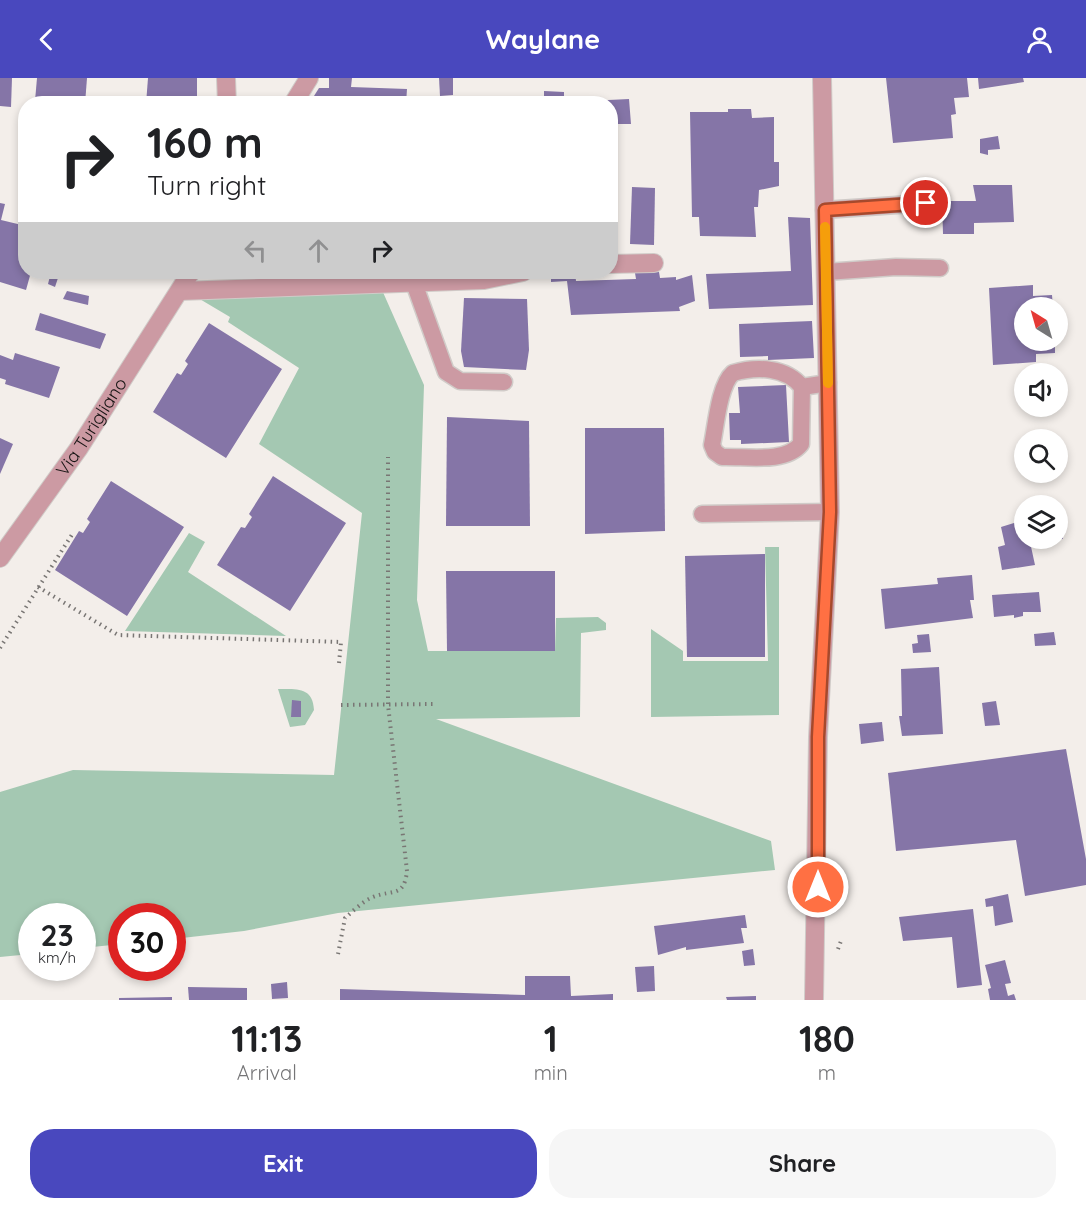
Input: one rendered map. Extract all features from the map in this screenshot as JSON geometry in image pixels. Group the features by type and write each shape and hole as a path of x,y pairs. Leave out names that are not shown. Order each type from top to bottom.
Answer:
{"street":[{"path":"226,78 227,96"},
{"path":"298,96 309,78"},
{"path":"814,1000 818,737 830,512 822,78"},
{"path":"618,264 654,263"},
{"name":"Via Turigliano","path":"0,558 79,448 187,279"},
{"path":"180,291 489,279"}],"lane":[{"path":"825,210 926,203"},
{"path":"826,272 896,267 940,268"},
{"path":"414,282 446,372 460,381 504,382"},
{"path":"779,370 794,377 802,387 801,444 795,452 782,456 722,457 715,452 712,444 723,389 727,378 733,373 779,370"},
{"path":"802,387 828,383"},
{"path":"702,514 830,512"}],"path":[{"path":"338,954 345,918 371,897 400,890 405,885 407,871 388,705 388,457"},
{"path":"0,648 73,533"},
{"path":"38,587 118,635 341,642 339,663"},
{"path":"341,705 434,704"}],"green space":[{"path":"382,290 424,385 417,600 428,651 555,651 556,618 598,617 606,623 606,630 581,633 580,717 436,719 771,841 775,870 338,913 244,931 186,938 186,903 108,903 108,945 96,947 96,903 18,903 18,955 0,957 0,792 73,770 334,775 362,513 259,444 299,368 228,322 230,317 198,298"},
{"path":"189,533 205,542 188,572 286,636 125,631"},
{"path":"765,547 779,547 779,715 651,717 651,629 683,651 683,661 768,661"},
{"path":"278,689 303,691 311,697 314,710 305,725 290,727"}],"building":[{"path":"0,78 12,78 11,107 0,106"},
{"path":"37,78 87,78 86,96 35,96"},
{"path":"148,78 197,78 197,96 147,96"},
{"path":"329,78 352,78 351,87 407,89 407,96 314,96 319,88 329,88"},
{"path":"439,78 453,78 453,95 440,96"},
{"path":"886,78 967,78 969,97 954,98 956,114 951,115 953,138 893,143"},
{"path":"978,78 1023,78 1024,82 979,89"},
{"path":"544,91 564,92 564,96 544,96"},
{"path":"629,99 631,124 618,124 618,100"},
{"path":"728,109 751,109 752,118 774,117 774,162 779,162 779,186 759,190 758,207 754,207 756,237 700,236 699,217 692,217 690,112 728,112"},
{"path":"998,136 1000,149 988,150 988,155 980,153 980,139"},
{"path":"973,185 1012,185 1014,222 974,223 974,234 943,234 942,201 976,201"},
{"path":"632,187 655,188 654,245 630,244"},
{"path":"0,203 5,204 1,220 18,224 18,279 29,279 26,290 0,282"},
{"path":"788,217 810,218 813,305 709,309 706,274 791,271"},
{"path":"659,272 660,278 676,277 676,280 692,275 695,301 679,307 680,311 571,315 567,281 551,282 551,279 576,279 576,281 636,279 635,273"},
{"path":"49,279 58,279 55,287 48,284"},
{"path":"294,279 309,279 309,282 294,282"},
{"path":"1033,285 1033,296 1052,295 1052,297 1014,297 1014,351 1055,351 1055,353 1036,354 1036,362 993,365 989,288"},
{"path":"67,291 89,296 88,305 63,299"},
{"path":"464,298 527,299 529,350 526,370 464,367 461,351"},
{"path":"40,313 106,334 100,349 35,330"},
{"path":"812,321 814,358 768,360 768,356 740,357 739,324"},
{"path":"209,323 282,369 226,458 153,412 177,373 181,375 188,364 185,361"},
{"path":"15,353 60,367 49,398 5,384 6,380 0,378 0,355 13,360"},
{"path":"786,385 789,442 741,444 741,440 730,440 729,413 740,413 738,387"},
{"path":"447,417 529,421 530,526 446,526"},
{"path":"585,428 664,428 665,531 585,534"},
{"path":"0,438 13,444 0,474"},
{"path":"273,476 346,523 290,611 217,565 241,527 245,528 252,517 249,514"},
{"path":"111,481 184,527 127,616 55,570 79,531 83,533 90,522 87,519"},
{"path":"1014,523 1014,549 1032,549 1035,565 1002,570 998,547 1005,545 1001,527"},
{"path":"765,554 765,657 687,657 685,556"},
{"path":"446,571 555,571 555,651 447,651"},
{"path":"972,575 974,600 970,600 973,618 885,629 881,589 938,584 937,578"},
{"path":"1039,592 1041,612 1023,612 1023,616 1014,618 1014,615 994,617 992,595"},
{"path":"1054,632 1056,645 1035,646 1034,634"},
{"path":"929,634 931,652 913,653 912,644 918,643 917,635"},
{"path":"939,667 943,734 902,736 899,716 902,716 901,669"},
{"path":"292,700 301,701 301,717 291,717"},
{"path":"996,701 1000,725 985,726 982,703"},
{"path":"882,722 884,741 861,744 859,724"},
{"path":"1066,749 1086,859 1086,885 1025,896 1016,840 896,851 888,773"},
{"path":"1008,894 1013,922 995,926 993,906 986,907 985,899"},
{"path":"973,909 982,985 957,988 952,937 903,941 899,917"},
{"path":"745,915 747,928 741,928 744,943 686,950 686,947 658,955 654,926"},
{"path":"753,949 755,965 744,966 742,951"},
{"path":"1005,960 1011,983 1005,984 1008,996 1014,994 1016,1000 990,1000 988,989 991,988 985,965"},
{"path":"654,966 655,991 637,992 635,967"},
{"path":"525,976 570,976 571,996 613,994 613,1000 340,1000 340,989 525,995"},
{"path":"287,982 288,998 272,999 271,984"},
{"path":"188,987 247,988 247,1000 189,1000"},
{"path":"756,996 756,1000 727,1000 726,997"},
{"path":"172,997 172,1000 119,1000 119,998"}],"slow traffic":[{"path":"825,227 828,383"}],"route":[{"path":"818,887 818,737 828,584 830,512 825,210 926,203"}]}
